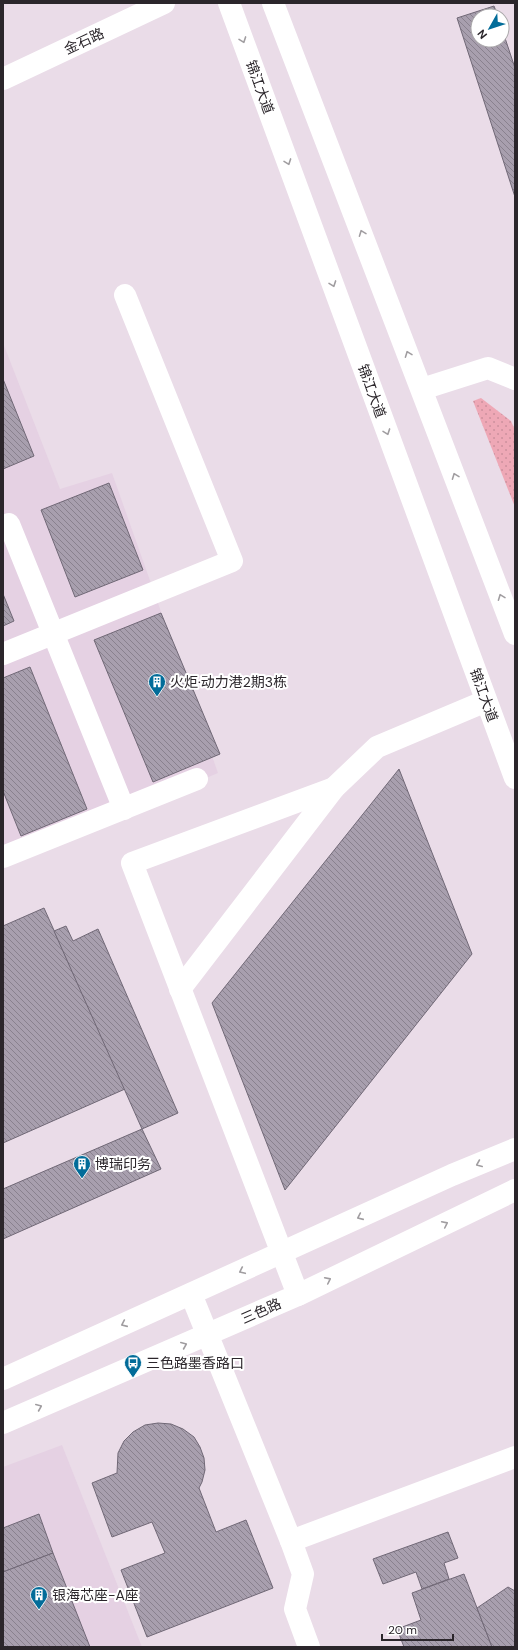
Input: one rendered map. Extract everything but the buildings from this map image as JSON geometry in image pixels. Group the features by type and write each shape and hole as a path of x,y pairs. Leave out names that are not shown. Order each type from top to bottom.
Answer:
{"main road":[{"name":"金石路","path":"3,79 164,3"},
{"name":"锦江大道","path":"229,3 515,778"},
{"path":"273,3 515,634"},
{"path":"3,654 232,561 125,295"},
{"path":"422,389 488,368 515,380"},
{"path":"9,524 124,809"},
{"path":"180,989 334,788 377,747 486,701"},
{"path":"3,857 197,780"},
{"path":"298,1295 132,863 334,788"},
{"path":"3,1379 452,1175 515,1149"},
{"name":"三色路","path":"3,1423 298,1295 515,1190"},
{"path":"191,1294 303,1574 295,1609 309,1647"},
{"path":"291,1542 515,1457"}],"shaded area":[{"path":"3,343 60,489 112,473 218,773 3,864"},
{"path":"481,398 511,421 515,430 515,507 473,401"},
{"path":"62,1445 142,1647 3,1647 3,1467"}],"place":[{"name":"火炬·动力港2期3栋","path":"157,697"},
{"name":"博瑞印务","path":"82,1179"},
{"name":"三色路墨香路口","path":"133,1378"},
{"name":"银海芯座-A座","path":"39,1610"}]}
